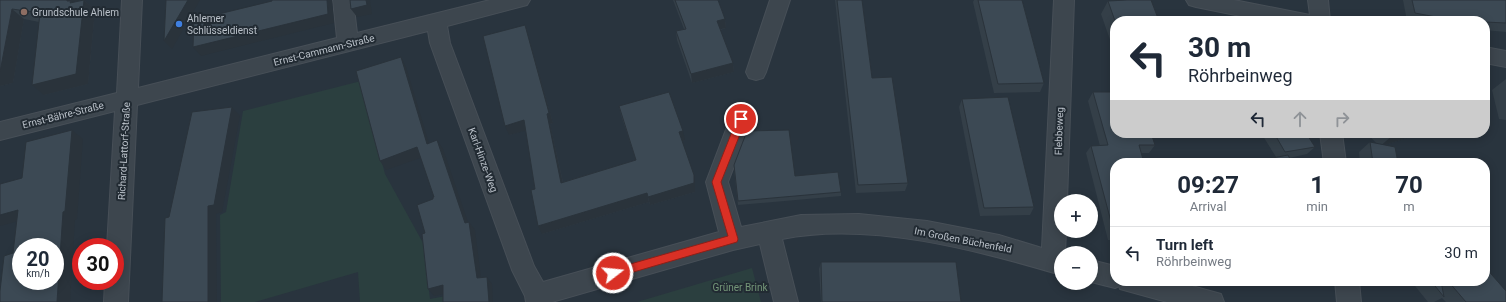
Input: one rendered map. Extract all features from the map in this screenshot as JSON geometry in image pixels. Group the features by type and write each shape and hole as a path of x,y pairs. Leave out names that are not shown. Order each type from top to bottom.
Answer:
{"street":[{"name":"Richard-Lattorf-Straße","path":"116,302 132,0"},
{"path":"344,0 348,44"},
{"name":"Ernst-Cammann-Straße","path":"127,99 520,0"},
{"path":"756,72 780,0"},
{"name":"Flebbeweg","path":"1057,246 1064,0"},
{"path":"1196,0 1278,16"},
{"path":"1318,0 1320,16"},
{"name":"Karl-Hinze-Weg","path":"436,22 440,43 524,270 538,298"},
{"path":"1490,56 1506,59"},
{"name":"Ernst-Bähre-Straße","path":"0,131 127,99"},
{"path":"733,239 717,182 741,119"},
{"path":"1332,138 1334,158"},
{"name":"Im Großen Büchenfeld","path":"538,298 733,239 801,225 859,224 927,231 999,246 1054,262"},
{"path":"768,231 786,302"},
{"path":"1098,273 1110,277"},
{"path":"1147,286 1199,300"},
{"path":"1347,286 1349,302"}],"green space":[{"path":"361,81 385,174 423,243 430,299 446,296 446,302 360,302 358,272 255,302 221,302 220,215 226,212 243,111"},
{"name":"Grüner Brink","path":"752,268 761,302 637,302"}],"building":[{"path":"0,0 67,0 71,1 70,3 84,0 76,74 32,85 40,13 12,9 0,72"},
{"path":"166,0 188,0 164,41"},
{"path":"272,0 327,0 328,14 193,47 194,20"},
{"path":"350,0 366,0 367,5 351,9"},
{"path":"675,0 718,0 725,19 717,21 733,63 691,74 676,31 686,29"},
{"path":"837,0 862,0 872,78 892,77 908,183 858,185"},
{"path":"978,0 1022,0 1044,83 998,84"},
{"path":"1151,0 1157,16 1113,16 1108,1"},
{"path":"1412,0 1506,0 1506,23 1490,22 1490,16 1431,16 1415,13"},
{"path":"525,25 549,113 547,114 561,183 636,160 619,106 669,92 683,131 679,132 694,175 694,183 648,197 647,193 538,226 531,190 535,189 524,120 505,126 483,36"},
{"path":"401,57 427,144 437,140 465,223 469,222 477,278 487,277 489,302 443,302 443,285 428,289 422,234 425,233 417,205 433,199 434,197 417,147 380,161 356,71"},
{"path":"1093,92 1110,92 1110,138 1153,138 1155,145 1139,145 1143,158 1110,158 1110,218 1091,146 1108,145"},
{"path":"1008,97 1034,207 984,208 962,99"},
{"path":"232,107 214,205 208,206 208,302 162,302 165,218 169,217 192,112"},
{"path":"72,130 61,238 15,238 18,210 0,215 0,184 22,178 26,142"},
{"path":"789,130 795,176 838,172 841,192 738,201 734,165 747,131"},
{"path":"1277,138 1309,138 1315,147 1285,152"},
{"path":"1370,142 1395,147 1397,158 1372,158"},
{"path":"1288,155 1290,158 1272,158"},
{"path":"12,253 12,290 58,290 57,302 0,302 4,256"},
{"path":"821,262 956,262 961,302 822,302"},
{"path":"1490,273 1506,291 1506,302 1466,302 1452,286 1490,286"},
{"path":"1435,286 1442,286 1444,297"}],"place":[{"name":"Grundschule Ahlem","path":"24,12"},
{"name":"Ahlemer Schlüsseldienst","path":"179,24"}],"route":[{"path":"613,273 733,239 717,182 741,119"}]}
